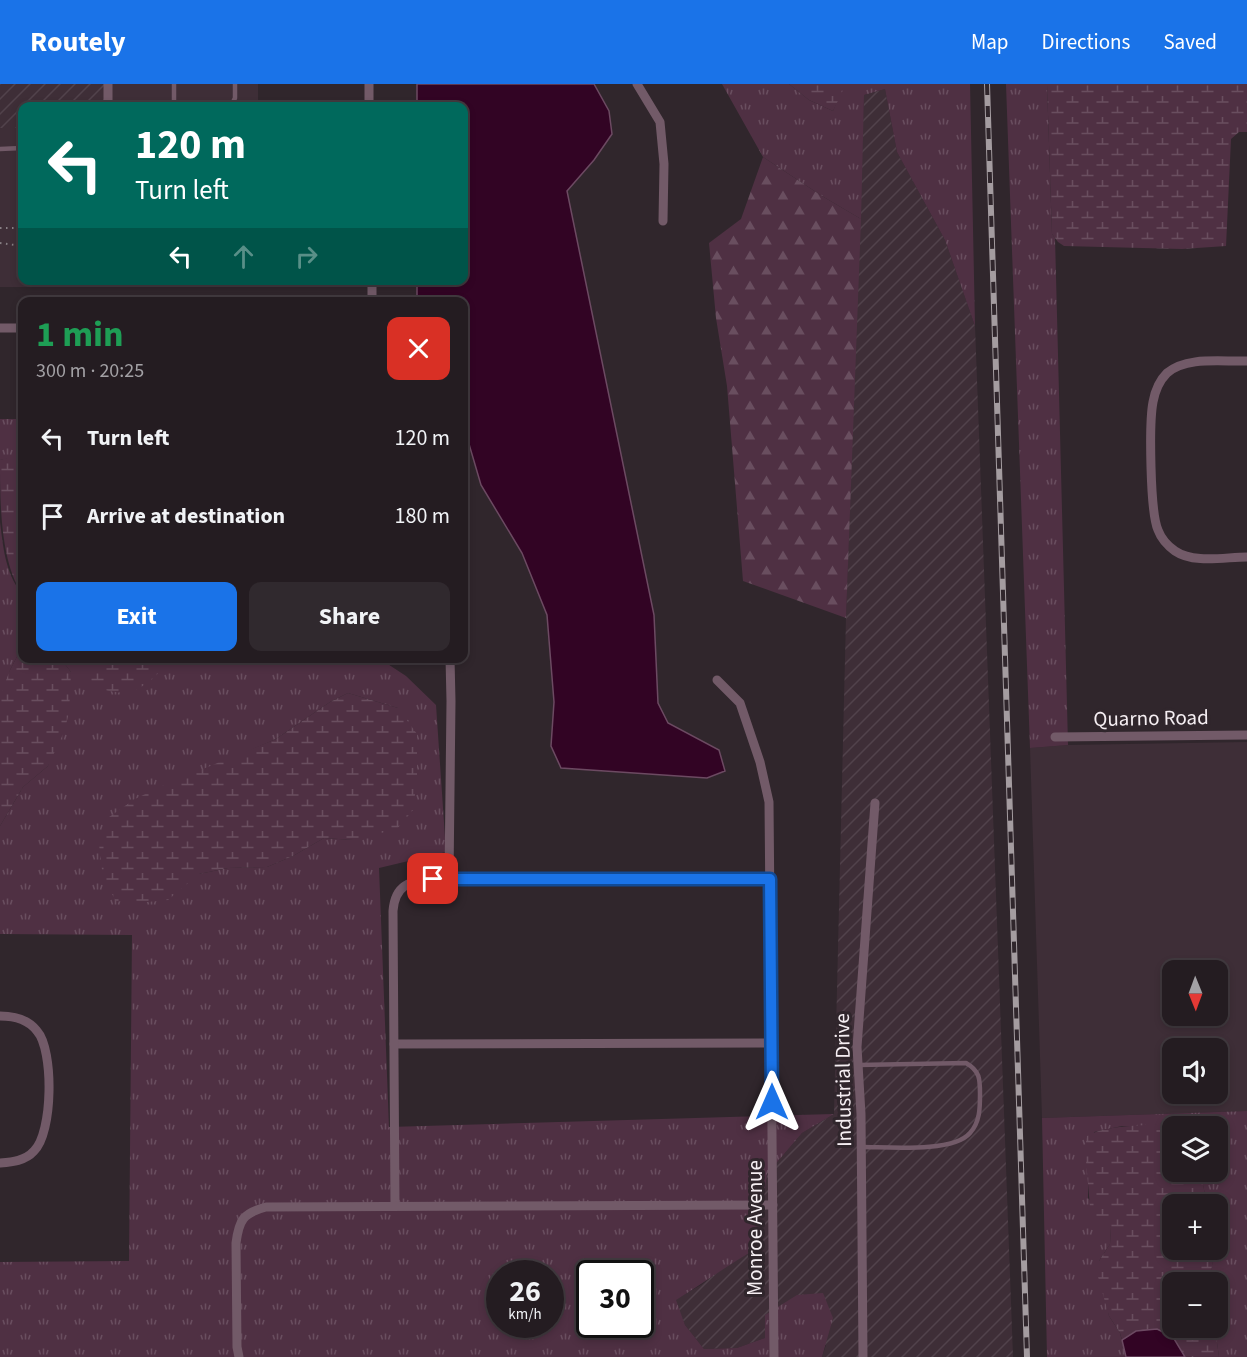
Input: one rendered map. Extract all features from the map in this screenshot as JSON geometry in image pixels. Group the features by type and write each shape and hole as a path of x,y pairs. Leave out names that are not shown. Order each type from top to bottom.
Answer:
{"street":[{"path":"108,84 108,102"},
{"path":"369,84 369,102"},
{"path":"637,84 660,122 664,164 663,221"},
{"path":"0,328 18,328"},
{"path":"1247,361 1196,362 1175,368 1160,381 1153,399 1151,419 1155,518 1160,535 1183,556 1192,558 1247,557"},
{"path":"449,879 450,663"},
{"name":"Monroe Avenue","path":"717,680 740,703 760,762 769,802 774,1357"},
{"name":"Quarno Road","path":"1055,737 1247,735"},
{"name":"Industrial Drive","path":"864,1357 862,1147 857,1047 875,803"},
{"path":"395,1206 394,901 404,886 413,882 449,879 770,879"},
{"path":"0,1016 13,1016 22,1020 38,1032 43,1040 48,1094 46,1130 35,1151 15,1162 0,1163"},
{"path":"394,1044 772,1043"},
{"path":"240,1357 237,1347 238,1230 243,1218 253,1210 266,1207 773,1205"}],"lane":[{"path":"174,84 174,102"},
{"path":"233,102 235,84"},
{"path":"0,149 18,148"},
{"path":"858,1065 966,1063 980,1076 980,1110 977,1122 969,1134 959,1142 932,1146 862,1147"}],"path":[{"path":"0,228 18,228"},
{"path":"0,243 18,245"}],"shaded area":[{"path":"0,84 104,84 105,102 18,102 18,128 0,128"},
{"path":"104,84 258,84 258,102 105,102"},
{"path":"417,84 594,84 609,111 612,134 594,160 567,191 654,615 658,703 668,723 719,750 725,771 707,778 561,768 551,746 554,702 547,615 522,553 481,485 468,441 468,297 417,297 417,285 468,285 468,102 417,102"},
{"path":"885,89 897,152 945,240 975,326 1013,1357 822,1357 826,1345 765,1338 737,1348 704,1349 685,1325 675,1300 701,1285 729,1264 757,1249 767,1174 802,1133 834,1114 846,618 864,95"},
{"path":"0,128 18,128 18,285 117,285 117,287 0,287"},
{"path":"1247,742 1247,1111 1042,1118 1030,748 1068,745"},
{"path":"1157,1329 1162,1332 1162,1338 1174,1338 1185,1357 1126,1357 1122,1340 1136,1331"}],"green space":[{"path":"722,84 789,84 809,100 833,111 844,84 970,84 975,326 945,240 897,152 885,89 864,95 861,219 763,157"},
{"path":"789,84 844,84 844,88 833,111 809,100"},
{"path":"1006,84 1047,84 1052,234 1055,238 1068,745 1030,748"},
{"path":"1047,84 1247,84 1247,132 1239,132 1231,139 1226,246 1182,249 1064,246 1058,242 1052,234"},
{"path":"763,157 861,219 846,618 743,581 727,386 716,318 709,243 741,219"},
{"path":"0,419 18,419 18,457 0,460"},
{"path":"18,456 18,586 5,546 1,510 0,460"},
{"path":"0,522 8,568 18,587 18,655 10,670 0,731"},
{"path":"18,655 18,663 64,663 71,672 69,713 64,732 48,766 23,787 0,826 0,696"},
{"path":"64,663 165,665 166,663 386,663 406,676 436,705 446,852 379,868 389,1127 834,1114 802,1133 767,1174 757,1249 676,1300 685,1325 704,1349 737,1348 765,1338 765,1315 797,1295 823,1293 833,1318 822,1357 0,1357 0,1262 129,1261 132,935 0,934 0,826 23,787 48,766 71,672","holes":["348,693 398,708 353,840 324,838 293,856 267,867 228,868 199,874 200,772 276,739 330,702"]},
{"path":"93,663 166,663 147,683 129,692 96,688 91,680"},
{"path":"348,693 398,708 417,734 417,779 413,810 397,829 353,840 324,838 293,856 267,867 228,868 199,874 168,900 137,903 116,901 103,878 99,844 109,817 135,799 164,785 276,739 330,702"},
{"path":"1247,1111 1247,1357 1219,1357 1216,1338 1228,1338 1228,1272 1211,1272 1213,1260 1228,1260 1228,1194 1205,1194 1202,1182 1228,1182 1228,1116 1162,1116 1162,1124 1141,1127 1122,1126 1094,1132 1088,1198 1111,1227 1110,1244 1099,1261 1109,1316 1120,1333 1126,1357 1047,1357 1042,1118"},
{"path":"1162,1123 1162,1182 1202,1182 1205,1194 1162,1194 1162,1260 1213,1260 1211,1272 1162,1272 1162,1335 1136,1331 1122,1340 1109,1316 1097,1273 1099,1261 1110,1244 1111,1227 1091,1218 1085,1149 1087,1136 1094,1132"},
{"path":"1174,1338 1216,1338 1219,1357 1185,1357"}],"railway":[{"path":"987,84 1027,1357"}],"route":[{"path":"433,879 770,879 772,1102"}]}
